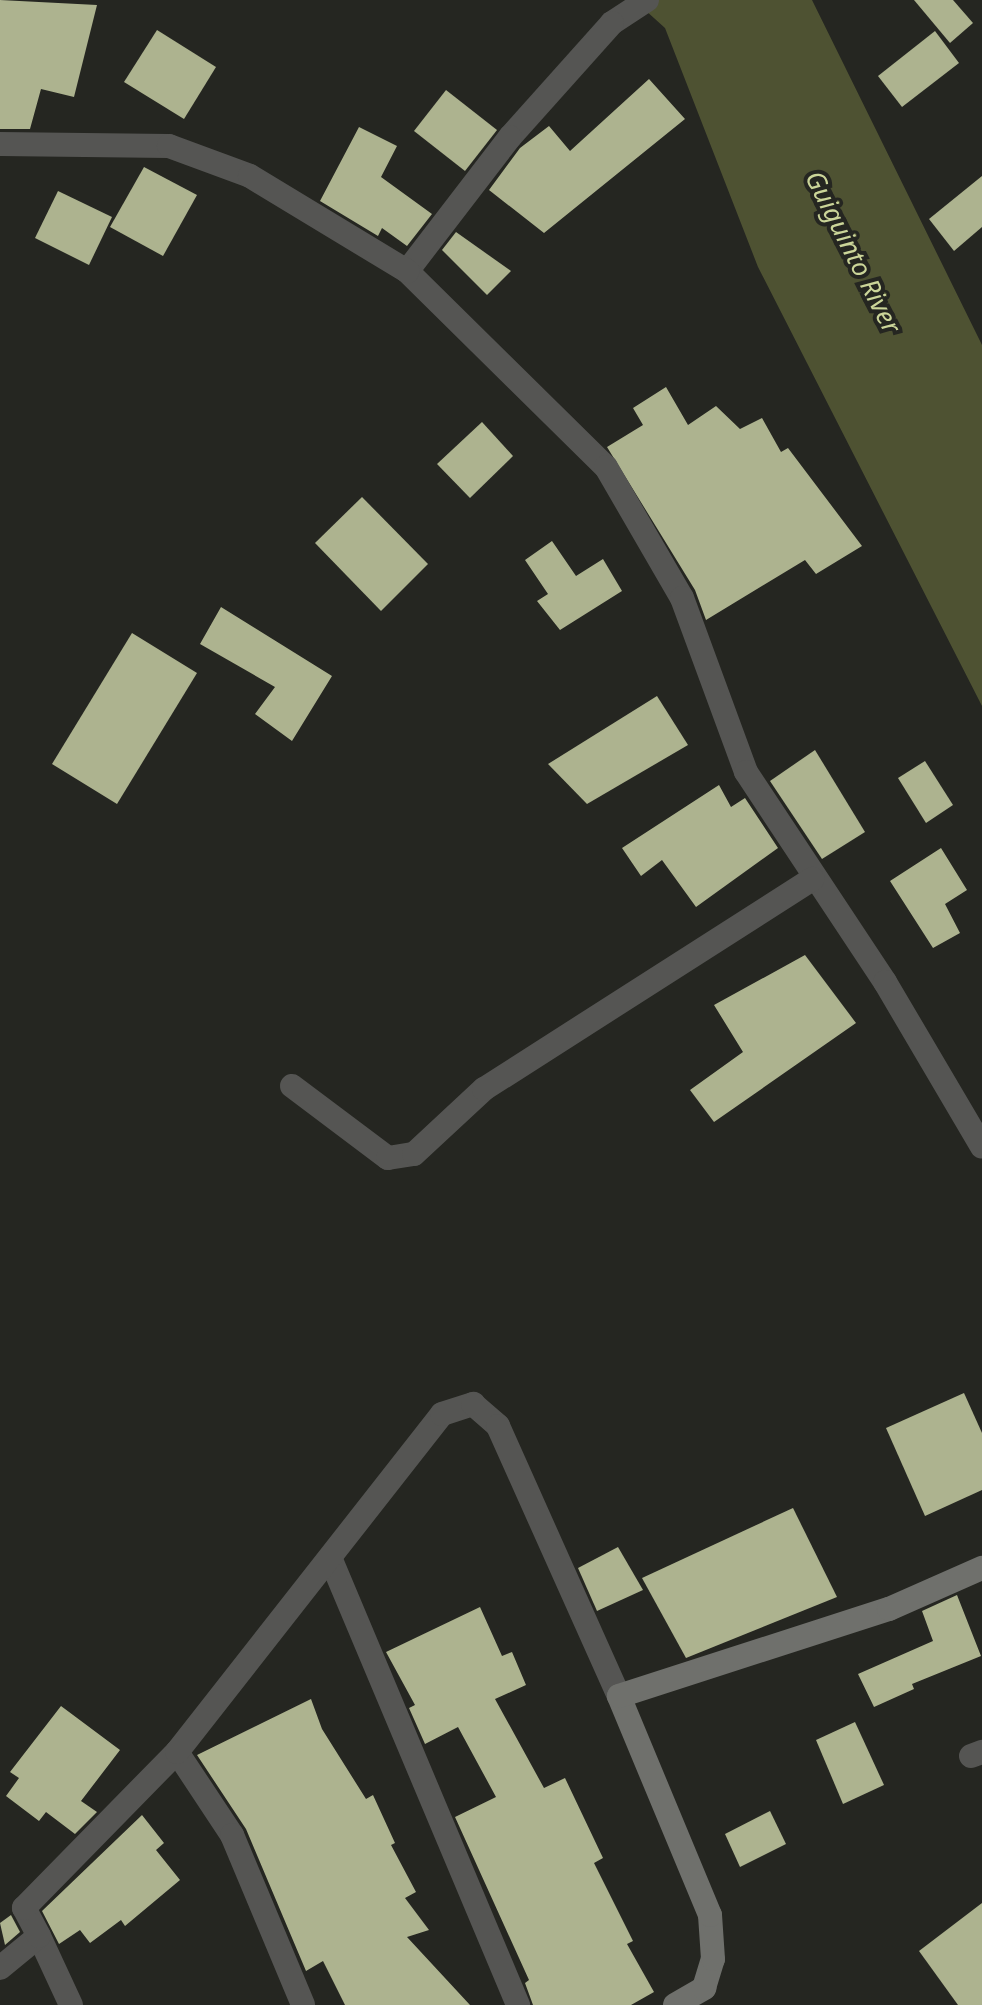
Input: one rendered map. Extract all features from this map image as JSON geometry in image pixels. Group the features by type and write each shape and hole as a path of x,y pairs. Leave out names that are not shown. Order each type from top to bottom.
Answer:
{"street":[{"path":"407,271 510,137 612,23 647,0"},
{"path":"0,144 169,146 250,176 407,271 606,467 682,598 746,772 813,879 885,982 982,1147"},
{"path":"292,1086 388,1158 414,1154 484,1089 813,879"},
{"path":"71,2005 24,1908 177,1752 331,1560 442,1414 473,1404 498,1426 619,1696 710,1915 713,1959 704,1988 675,2005"},
{"path":"331,1560 518,2005"},
{"path":"619,1696 889,1609 982,1568"},
{"path":"177,1752 232,1835 303,2005"},
{"path":"0,1968 39,1936"}],"water":[{"name":"Guiguinto River","path":"634,0 812,0 982,345 982,706 758,267 665,28"}],"building":[{"path":"0,0 97,5 74,97 41,89 30,129 0,129"},
{"path":"914,0 953,0 973,23 950,43"},
{"path":"157,30 216,67 184,119 124,82"},
{"path":"935,31 959,63 902,107 878,76"},
{"path":"649,79 685,119 544,233 489,190 520,148 549,126 570,151"},
{"path":"446,90 497,130 465,171 414,131"},
{"path":"359,127 397,146 381,177 432,214 407,246 382,228 378,236 320,201"},
{"path":"144,167 197,195 163,256 110,227"},
{"path":"982,176 982,227 954,251 929,219"},
{"path":"58,191 112,217 89,265 35,238"},
{"path":"456,232 511,271 487,295 442,250"},
{"path":"666,387 688,425 716,406 740,429 762,418 781,452 788,448 862,546 816,574 805,560 706,620 695,590 607,447 643,425 633,408"},
{"path":"482,422 513,456 470,498 437,464"},
{"path":"362,497 428,564 381,611 315,543"},
{"path":"552,541 576,576 603,559 622,591 560,630 537,601 548,594 525,560"},
{"path":"221,607 332,676 292,741 255,714 275,687 200,644"},
{"path":"132,633 197,673 117,804 52,764"},
{"path":"657,696 688,745 587,804 548,764"},
{"path":"815,750 865,832 822,859 770,781"},
{"path":"925,761 953,805 926,823 898,778"},
{"path":"719,785 731,807 745,798 778,848 696,907 662,860 641,876 622,848"},
{"path":"941,848 967,890 945,904 960,933 933,948 890,881"},
{"path":"805,955 856,1023 714,1122 690,1090 743,1052 714,1005"},
{"path":"964,1393 982,1433 982,1490 925,1516 886,1428"},
{"path":"793,1508 837,1597 686,1658 642,1578"},
{"path":"618,1547 643,1590 597,1611 578,1568"},
{"path":"957,1595 981,1656 912,1684 914,1689 874,1707 858,1674 933,1641 922,1611"},
{"path":"480,1607 502,1656 512,1652 526,1685 495,1699 544,1788 565,1778 603,1858 594,1863 633,1941 627,1944 654,1992 631,2005 533,2005 525,1983 529,1980 455,1817 496,1797 458,1727 425,1744 409,1708 415,1705 386,1652"},
{"path":"311,1699 322,1729 366,1799 373,1795 395,1843 391,1845 416,1892 405,1898 429,1930 407,1937 470,2005 345,2005 323,1961 306,1971 246,1829 197,1755"},
{"path":"61,1706 120,1750 81,1801 97,1812 75,1834 46,1812 39,1821 6,1796 19,1778 10,1772"},
{"path":"855,1722 884,1785 843,1804 816,1740"},
{"path":"770,1811 786,1844 740,1867 725,1834"},
{"path":"142,1815 164,1843 156,1850 180,1880 125,1926 121,1920 90,1943 80,1930 59,1944 42,1911"},
{"path":"982,1903 982,2005 958,2005 919,1951"},
{"path":"11,1915 20,1932 5,1945 0,1923"}]}
